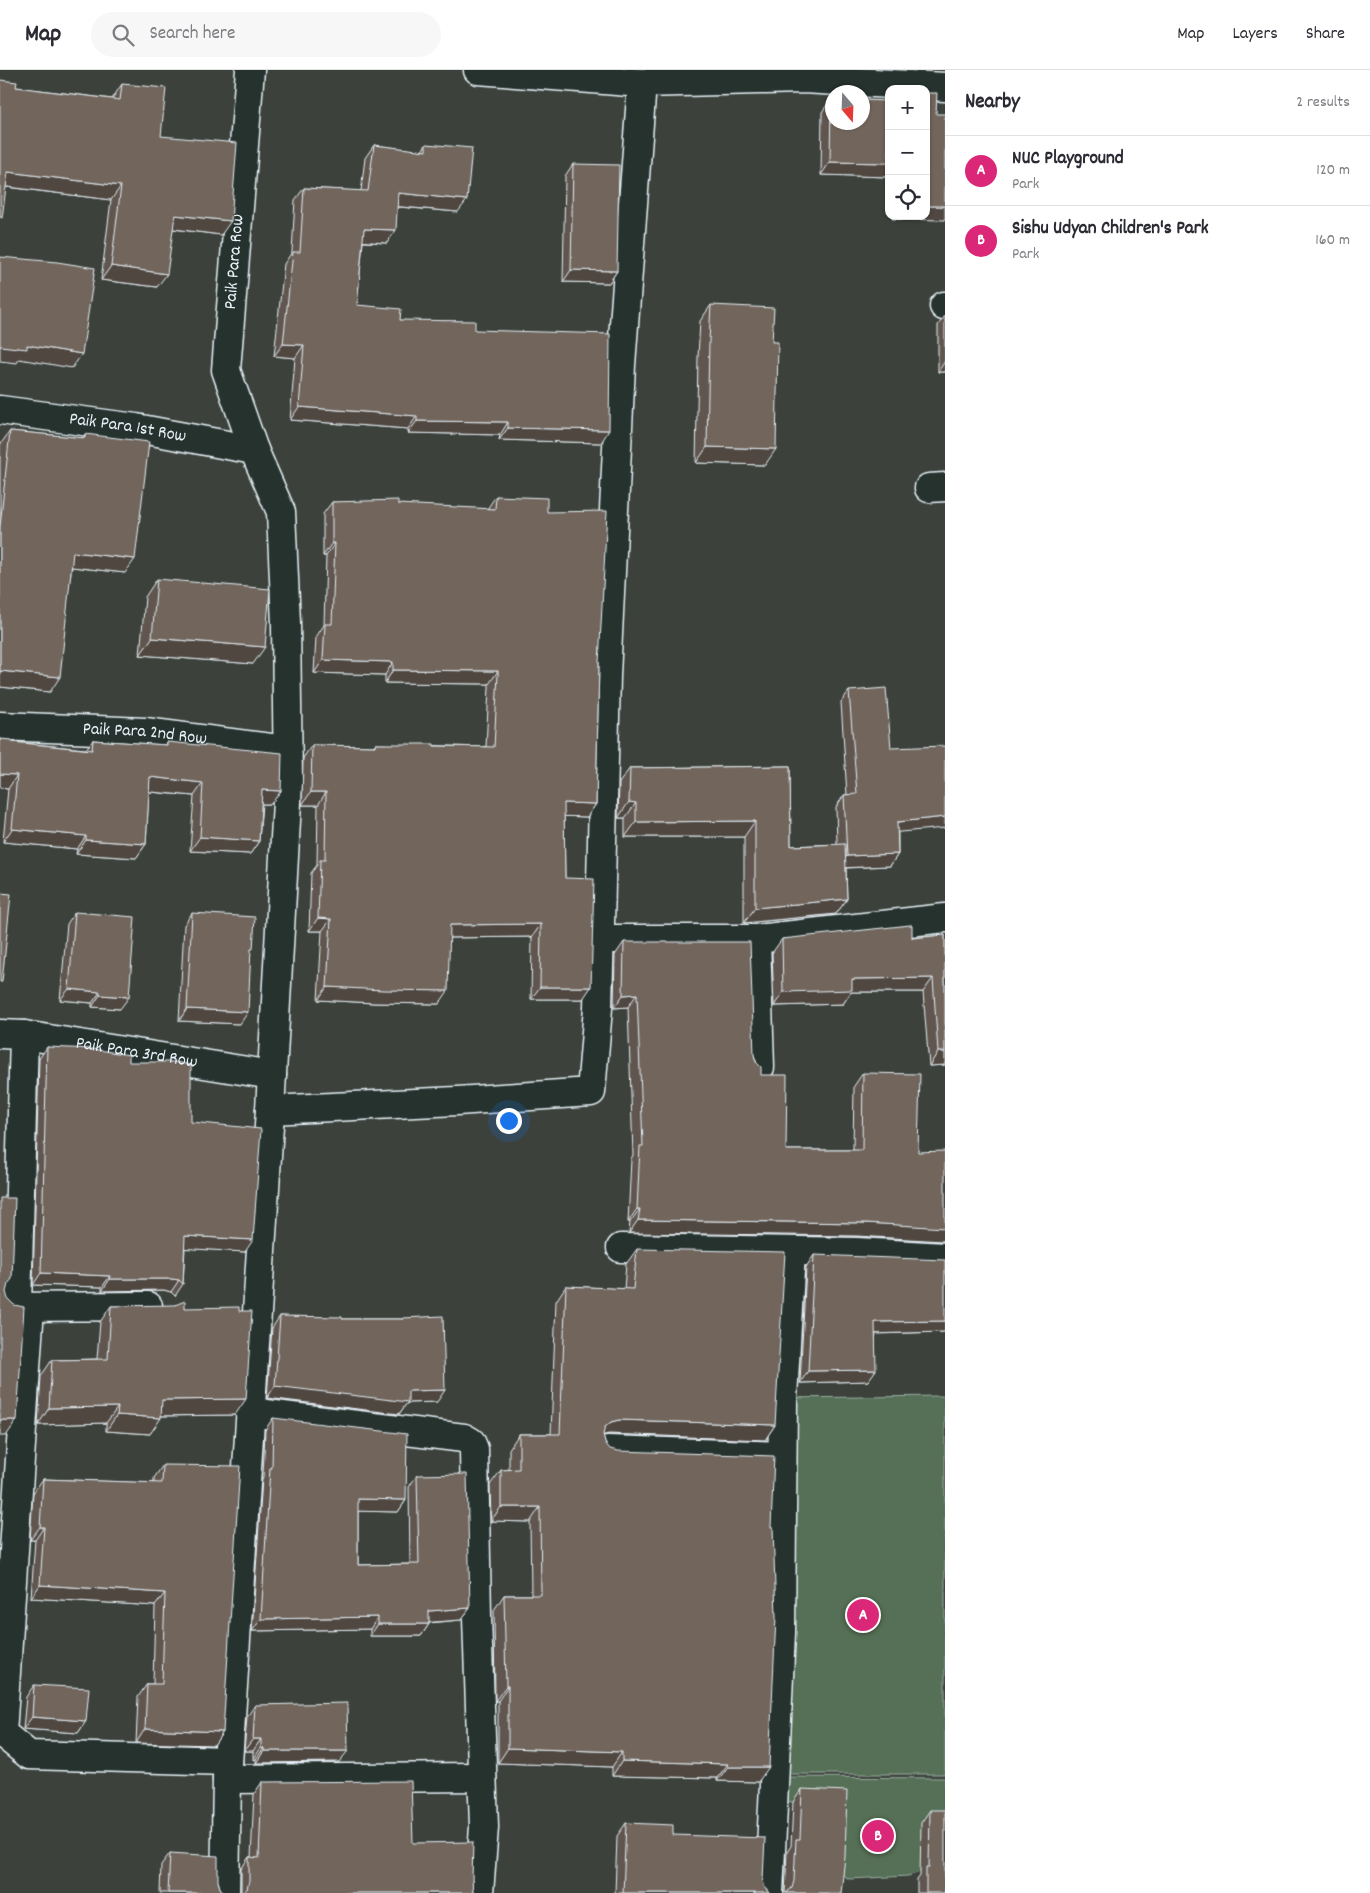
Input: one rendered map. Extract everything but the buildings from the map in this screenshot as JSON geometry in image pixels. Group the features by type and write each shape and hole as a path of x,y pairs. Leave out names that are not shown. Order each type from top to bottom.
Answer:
{"street":[{"name":"Paik Para Row","path":"225,1893 228,1770 270,1110 288,784 286,623 281,512 254,450 226,370 250,70"},
{"path":"478,70 642,83 803,80 945,87"},
{"path":"270,1110 591,1092 598,1008 606,676 620,375 642,83"},
{"name":"Paik Para 1st Row","path":"0,410 136,428 254,450"},
{"name":"Paik Para 2nd Row","path":"0,726 145,732 288,750"},
{"path":"599,939 756,939 945,918"},
{"path":"756,939 760,1067"},
{"path":"12,1035 15,1307 2,1733 30,1755 228,1770 482,1777"},
{"name":"Paik Para 3rd Row","path":"12,1035 272,1076"},
{"path":"620,1248 858,1252 945,1257"},
{"path":"769,1893 781,1632 783,1398 791,1252"},
{"path":"15,1307 164,1306"},
{"path":"250,1412 464,1438 470,1442 474,1450 484,1827 479,1893"},
{"path":"608,1450 782,1456"}],"green space":[{"path":"945,1396 945,1774 781,1774 783,1398"},
{"path":"781,1777 945,1778 945,1823 920,1872 908,1876 849,1879 835,1870 793,1802 778,1801"}],"place":[{"name":"NUC Playground","path":"863,1615"},
{"name":"Sishu Udyan Children's Park","path":"878,1836"}]}
